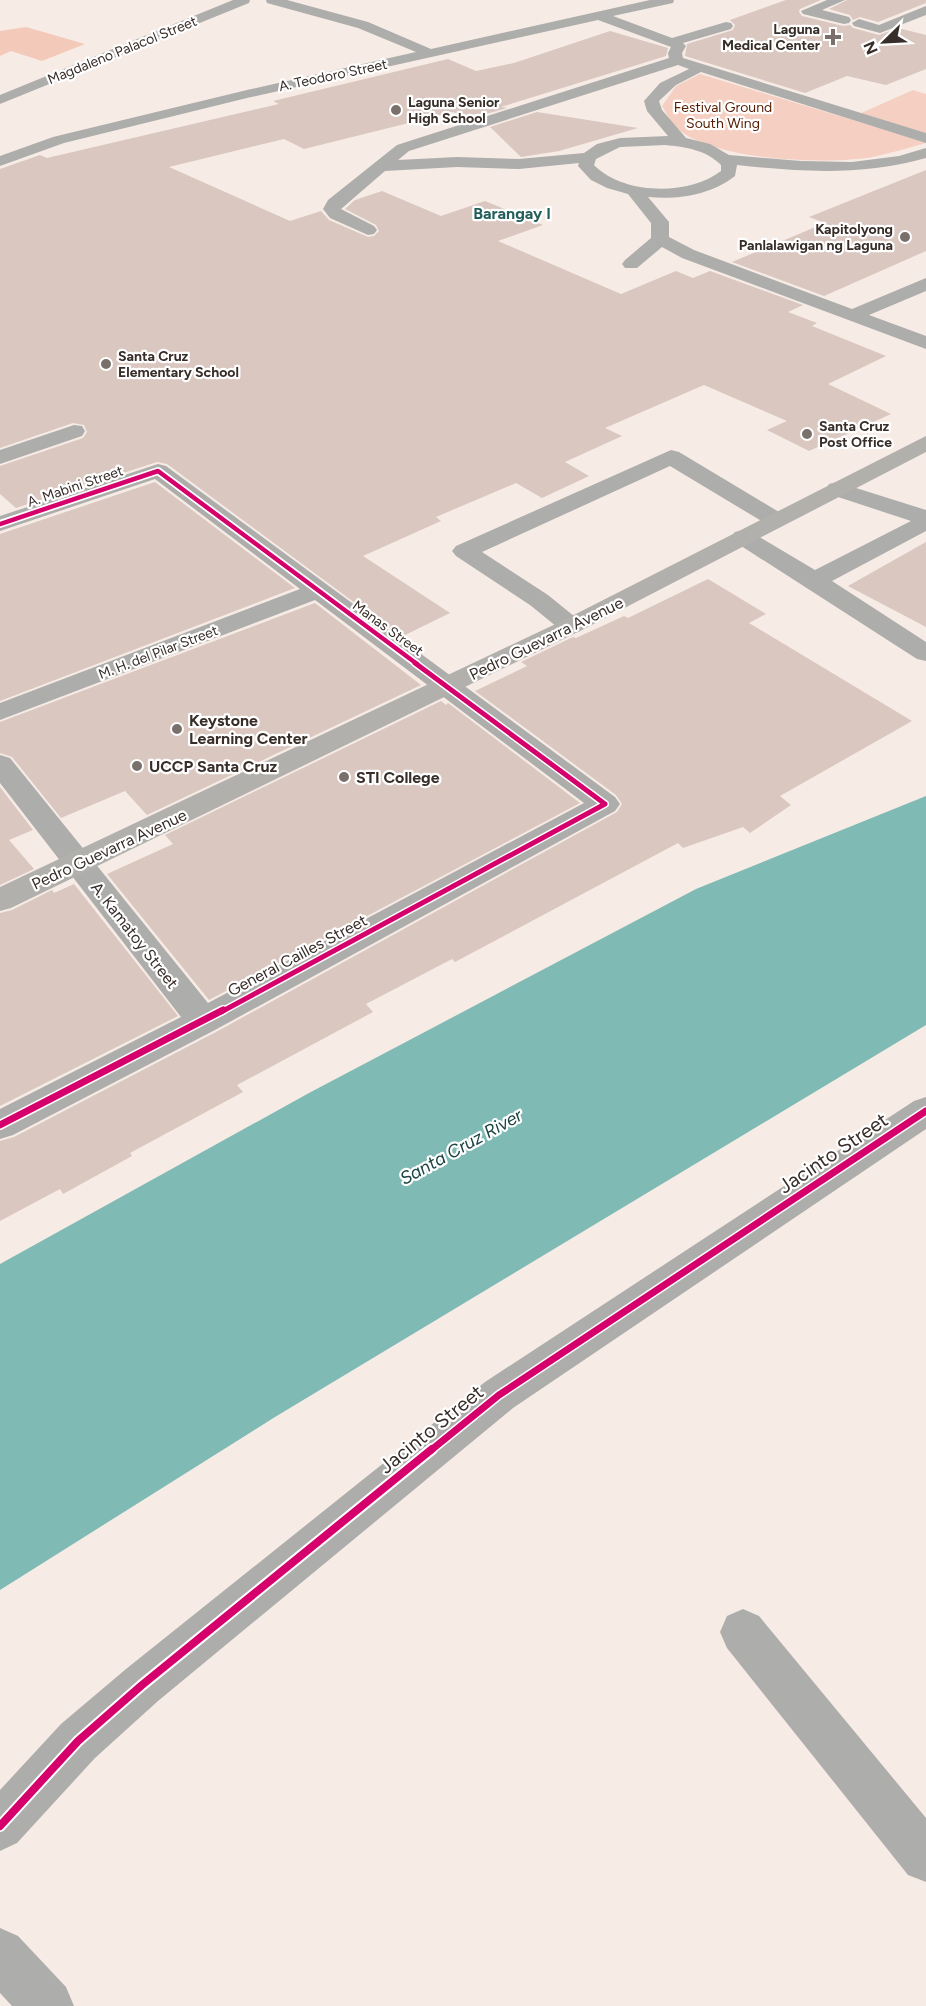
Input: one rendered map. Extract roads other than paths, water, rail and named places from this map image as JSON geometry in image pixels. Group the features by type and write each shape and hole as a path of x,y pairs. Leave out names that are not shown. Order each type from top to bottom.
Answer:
{"main road":[{"name":"Pedro Guevarra Avenue","path":"0,900 571,626 926,443"}],"street":[{"name":"Magdaleno Palacol Street","path":"0,100 244,0"},
{"path":"272,0 363,24 432,54"},
{"name":"A. Teodoro Street","path":"0,161 58,140 247,94 668,0"},
{"path":"839,0 808,11 844,20"},
{"path":"859,23 880,29 926,10"},
{"path":"600,16 679,46 675,53 676,60"},
{"path":"893,24 915,29"},
{"path":"671,42 726,26"},
{"path":"368,230 336,214 332,209 334,204 403,148 668,65 676,60 926,138"},
{"path":"681,142 655,111 651,101 658,90 674,79 701,68"},
{"path":"620,143 650,125 655,111"},
{"path":"519,164 588,157 600,148 620,143 656,140 681,142 712,151 725,159 806,167"},
{"path":"381,166 457,162 519,164 593,176 610,184 634,190 661,192 688,191 710,186 725,178 806,167 884,165 926,153"},
{"path":"588,157 586,166 593,176"},
{"path":"725,159 730,168 725,178"},
{"path":"634,190 660,230 687,254 926,343"},
{"path":"631,264 660,230 688,191"},
{"path":"854,315 926,284"},
{"path":"895,332 916,322"},
{"path":"0,457 74,431"},
{"path":"571,626 539,600 464,551 671,457 776,520"},
{"name":"A. Mabini Street","path":"0,524 158,471"},
{"name":"Manas Street","path":"158,471 605,804"},
{"path":"837,489 926,520"},
{"path":"814,580 926,520"},
{"path":"743,537 926,653"},
{"name":"M. H. del Pilar Street","path":"0,712 317,591"},
{"name":"A. Kamatoy Street","path":"0,764 203,1021"},
{"name":"General Cailles Street","path":"0,1125 203,1021 605,804"},
{"name":"Jacinto Street","path":"0,1826 78,1741 142,1685 498,1395 926,1111"},
{"path":"743,1632 926,1857"},
{"path":"0,1954 47,2006"}],"water":[{"name":"Santa Cruz River","path":"926,796 926,1025 275,1417 0,1590 0,1264 309,1093 696,889"}],"place":[{"name":"Laguna Medical Center","path":"833,37"},
{"name":"Laguna Senior High School","path":"396,110"},
{"name":"Kapitolyong Panlalawigan ng Laguna","path":"905,237"},
{"name":"Santa Cruz Elementary School","path":"106,364"},
{"name":"Santa Cruz Post Office","path":"807,434"},
{"name":"Keystone Learning Center","path":"177,729"},
{"name":"UCCP Santa Cruz","path":"137,766"},
{"name":"STI College","path":"344,777"}],"district":[{"name":"Barangay I","path":"512,213"}],"park label":[{"name":"Festival Ground South Wing","path":"723,116"}]}
